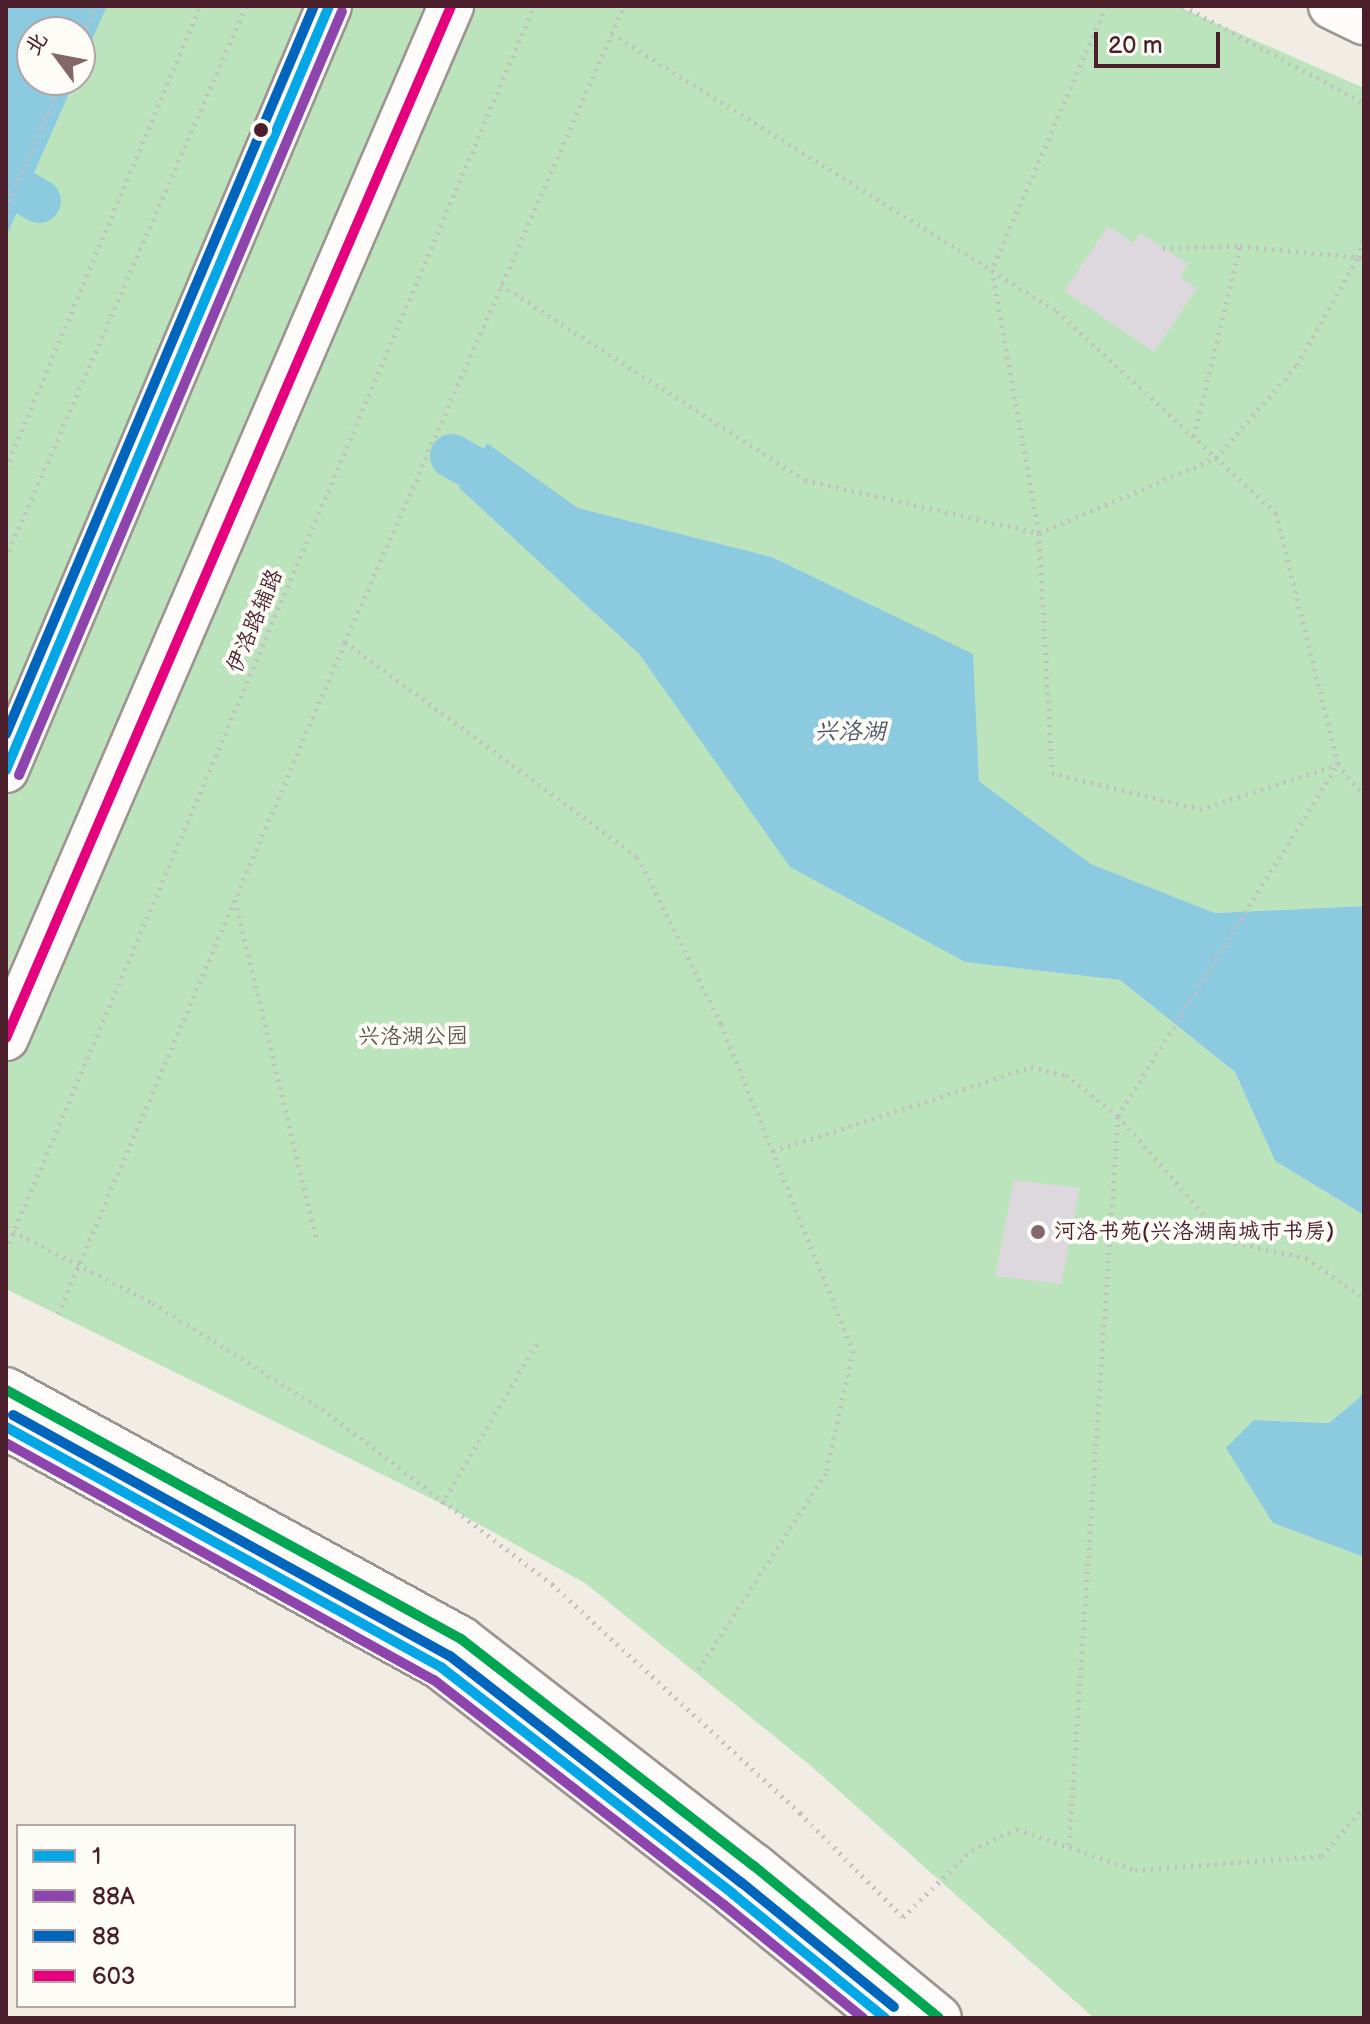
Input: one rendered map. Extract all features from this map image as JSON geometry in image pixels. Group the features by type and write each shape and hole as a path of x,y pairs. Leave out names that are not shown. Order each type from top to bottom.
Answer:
{"street":[{"path":"6,770 329,6"},
{"path":"6,1038 451,6"},
{"path":"1331,6 1364,22"},
{"path":"6,1390 461,1639 754,1866 939,2018"},
{"path":"6,1427 442,1668 733,1894 885,2018"}],"path":[{"path":"6,468 200,6"},
{"path":"6,558 246,6"},
{"name":"伊洛路辅路","path":"6,1250 534,6"},
{"path":"58,1314 345,642 624,6"},
{"path":"1106,6 992,270 1039,533 1052,773 1200,809 1338,764"},
{"path":"1183,6 1364,103"},
{"path":"612,34 1057,311 1276,513 1338,764 1364,796"},
{"path":"6,209 56,96"},
{"path":"501,285 805,480 1039,533 1216,458 1297,365 1361,257 1364,237"},
{"path":"1193,437 1240,246"},
{"path":"1163,248 1240,246 1361,257"},
{"path":"345,642 638,857 721,1024 853,1351 826,1473 696,1673"},
{"path":"1069,1845 1118,1116 1338,764"},
{"path":"235,900 317,1241"},
{"path":"773,1151 1031,1067 1066,1075 1118,1116 1227,1241 1306,1258 1364,1298"},
{"path":"6,1228 153,1303 322,1409 552,1584 800,1813 903,1917 972,1850 1017,1829 1135,1870 1322,1856 1364,1807"},
{"path":"442,1504 538,1341"}],"green space":[{"name":"兴洛湖公园","path":"107,6 1177,6 1364,88 1364,906 1215,913 1091,864 979,781 972,654 772,557 578,508 487,443 459,488 639,654 791,867 965,962 1120,980 1235,1072 1275,1161 1364,1215 1364,1389 1359,1398 1329,1423 1254,1420 1273,1523 1364,1557 1364,2018 1094,2018 811,1766 585,1583 442,1504 6,1289 6,237 68,96 96,96 96,31"}],"water":[{"path":"6,6 107,6 96,31 96,16 16,16 16,96 68,96 6,237"},
{"name":"兴洛湖","path":"487,443 578,508 772,557 973,654 979,781 1091,864 1215,913 1364,906 1364,1215 1275,1161 1235,1072 1120,980 965,962 790,867 639,654 459,488"},
{"path":"1364,1389 1364,1557 1273,1523 1226,1448 1254,1420 1329,1423 1359,1398"}],"building":[{"path":"1108,226 1134,243 1141,233 1188,264 1180,277 1197,288 1154,352 1064,291"},
{"name":"河洛书苑(兴洛湖南城市书房)","path":"1014,1180 1080,1188 1061,1284 995,1276"}],"waterway":[{"path":"25,193 39,201"},
{"path":"452,456 472,467"}],"transit line":[{"name":"88","path":"6,734 314,6"},
{"name":"1","path":"6,770 329,6"},
{"name":"603","path":"6,1038 451,6"},
{"name":"88A","path":"19,775 342,11"},
{"path":"6,1390 461,1639 754,1866 939,2018"},
{"name":"88","path":"13,1415 450,1656 742,1883 894,2007"},
{"name":"1","path":"6,1427 442,1668 733,1894 885,2018"},
{"name":"88A","path":"6,1443 434,1680 724,1905 863,2018"}],"place":[{"name":"河洛书苑(兴洛湖南城市书房)","path":"1038,1232"}]}
